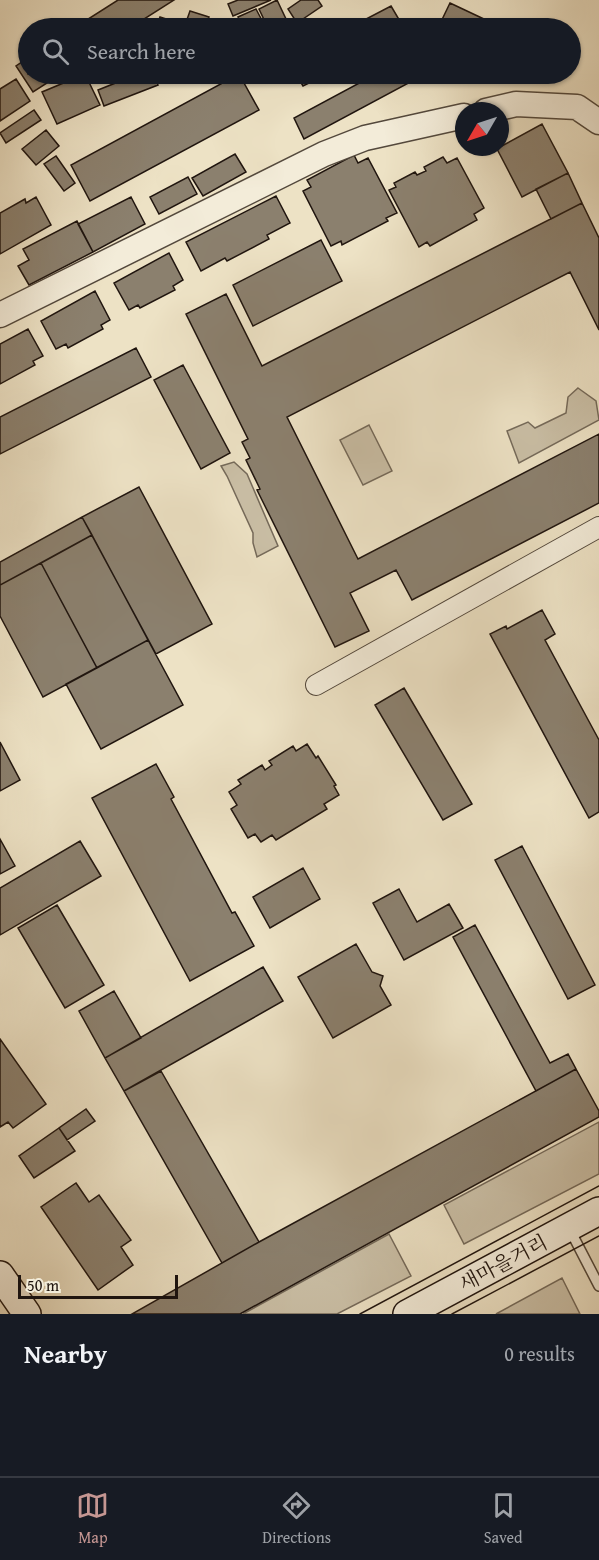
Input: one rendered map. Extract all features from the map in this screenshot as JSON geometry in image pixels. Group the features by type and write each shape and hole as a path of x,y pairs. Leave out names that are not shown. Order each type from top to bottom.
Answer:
{"main road":[{"name":"새마을거리","path":"406,1314 599,1211"},
{"path":"0,1275 27,1314"}],"street":[{"path":"509,106 577,107 599,122"},
{"path":"0,315 324,154 365,138 455,118"},
{"path":"316,685 599,527"}],"lane":[{"path":"569,1227 599,1286"}],"shaded area":[{"path":"578,388 596,401 599,420 519,463 507,431 528,422 535,428 566,413 568,397"},
{"path":"369,425 392,471 363,485 340,440"},
{"path":"234,462 247,474 278,546 257,557 253,533 221,466"},
{"path":"599,1122 599,1174 464,1244 444,1205"},
{"path":"389,1234 411,1276 337,1314 243,1314"},
{"path":"562,1278 580,1314 496,1314"}],"building":[{"path":"118,0 174,0 146,18 90,18"},
{"path":"238,0 271,0 233,16 228,4"},
{"path":"277,0 286,18 263,18 259,9"},
{"path":"301,0 318,0 322,6 304,18 294,18 288,9"},
{"path":"450,3 482,18 443,18"},
{"path":"391,6 398,18 368,18"},
{"path":"256,9 261,18 238,18"},
{"path":"190,11 209,17 209,18 188,18"},
{"path":"16,79 30,101 0,121 0,89"},
{"path":"28,84 45,84 33,92"},
{"path":"61,84 90,84 100,105 57,124 42,92"},
{"path":"113,84 158,85 104,106 98,90"},
{"path":"221,84 245,84 259,110 90,201 71,165"},
{"path":"357,84 407,84 304,139 294,118"},
{"path":"34,110 41,120 6,143 0,133"},
{"path":"542,124 568,173 522,197 501,156 509,156 509,142"},
{"path":"46,130 59,146 36,165 22,149"},
{"path":"235,154 246,172 203,196 192,178"},
{"path":"354,155 358,163 368,158 397,213 386,218 388,221 342,245 341,241 331,246 303,191 311,187 307,180"},
{"path":"56,156 75,183 64,191 44,164"},
{"path":"443,157 447,163 457,158 484,208 474,214 477,220 430,246 427,242 419,247 389,190 396,187 394,183 415,172 417,175 426,171 424,167"},
{"path":"568,173 582,203 551,219 536,189"},
{"path":"188,177 197,194 159,214 150,197"},
{"path":"276,196 290,223 267,235 269,239 227,261 225,258 201,271 186,242"},
{"path":"36,197 51,225 0,254 0,213 25,199 26,203"},
{"path":"131,197 145,224 93,252 78,224"},
{"path":"582,203 599,238 599,330 570,272 287,417 358,559 599,434 599,503 412,600 396,570 350,593 369,631 335,647 257,490 260,489 246,460 250,458 242,442 248,439 186,314 226,294 262,366"},
{"path":"77,221 93,252 29,285 18,266 29,260 23,249"},
{"path":"321,240 342,281 253,326 233,285"},
{"path":"169,253 183,280 173,286 175,290 140,308 138,305 129,310 114,283"},
{"path":"95,291 110,320 101,325 103,329 68,348 66,344 56,349 41,321"},
{"path":"28,329 43,356 33,361 35,365 0,384 0,344"},
{"path":"136,348 151,377 0,454 0,417"},
{"path":"183,365 230,453 201,469 154,380"},
{"path":"139,487 212,624 156,654 82,517"},
{"path":"82,517 92,535 0,585 0,562"},
{"path":"92,535 148,640 97,668 41,563"},
{"path":"41,563 97,668 43,697 0,616 0,585"},
{"path":"542,610 555,634 545,640 599,740 599,812 589,818 490,634 506,626 507,629"},
{"path":"148,640 183,705 101,749 66,684"},
{"path":"404,688 472,804 443,820 375,705"},
{"path":"0,742 20,780 0,791"},
{"path":"307,744 316,758 318,756 336,785 334,786 339,795 324,804 327,809 276,840 272,835 261,842 255,834 248,838 231,809 237,805 229,792 241,784 238,780 262,765 265,770 272,765 269,761 293,746 296,751"},
{"path":"156,764 174,797 171,799 232,913 235,912 254,946 190,981 92,798"},
{"path":"0,839 15,866 0,874"},
{"path":"80,841 101,876 0,935 0,888"},
{"path":"522,846 595,985 568,999 495,860"},
{"path":"303,868 320,899 270,928 253,897"},
{"path":"399,889 417,922 449,904 463,928 404,960 373,903"},
{"path":"57,905 104,985 65,1008 18,928"},
{"path":"475,925 550,1063 568,1054 576,1069 536,1091 453,937"},
{"path":"356,944 372,972 383,976 380,986 391,1005 333,1038 298,977"},
{"path":"263,967 283,1001 124,1091 105,1058"},
{"path":"114,991 141,1038 105,1058 79,1011"},
{"path":"0,1039 46,1104 13,1128 8,1122 0,1127"},
{"path":"576,1069 599,1111 599,1117 240,1314 132,1314 259,1242"},
{"path":"161,1071 259,1242 222,1263 124,1091"},
{"path":"86,1109 95,1121 67,1140 59,1128"},
{"path":"59,1128 75,1151 34,1178 19,1156"},
{"path":"76,1183 89,1202 99,1195 131,1240 121,1247 133,1265 98,1290 41,1207"}],"tram line":[{"path":"360,1314 599,1186"},
{"path":"452,1314 599,1236"}]}
